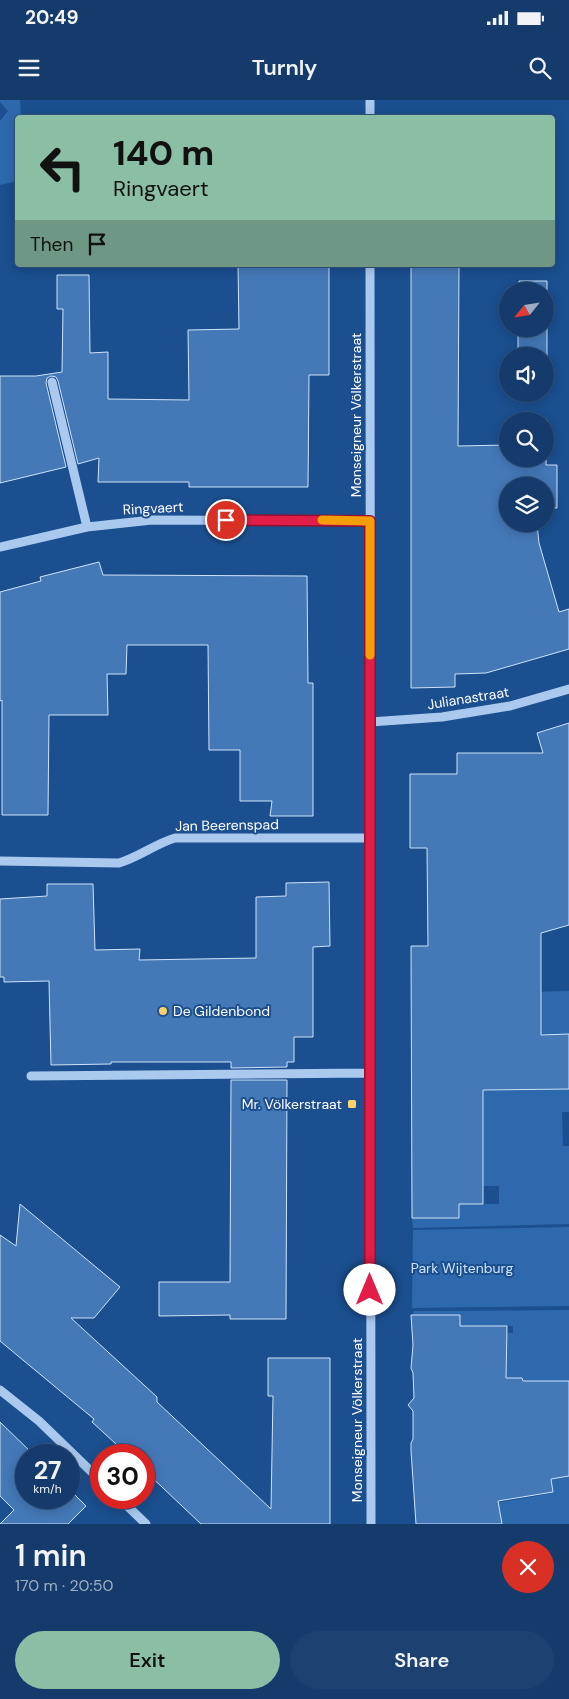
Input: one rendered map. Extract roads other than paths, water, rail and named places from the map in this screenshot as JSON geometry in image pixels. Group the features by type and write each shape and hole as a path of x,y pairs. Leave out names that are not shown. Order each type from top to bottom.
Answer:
{"street":[{"path":"370,100 370,115"},
{"name":"Monseigneur Völkerstraat","path":"370,267 371,1524"},
{"path":"52,382 87,526"},
{"name":"Ringvaert","path":"0,546 87,526 152,520 370,521"},
{"name":"Julianastraat","path":"370,722 442,717 510,706 569,689"},
{"name":"Jan Beerenspad","path":"0,861 120,863 133,859 162,842 174,838 370,838"},
{"path":"31,1076 370,1073"},
{"path":"0,1390 39,1421 90,1470"},
{"path":"130,1509 146,1524"}],"place":[{"name":"De Gildenbond","path":"163,1011"},
{"name":"Mr. Völkerstraat","path":"352,1104"}],"park label":[{"name":"Park Wijtenburg","path":"462,1268"}]}
